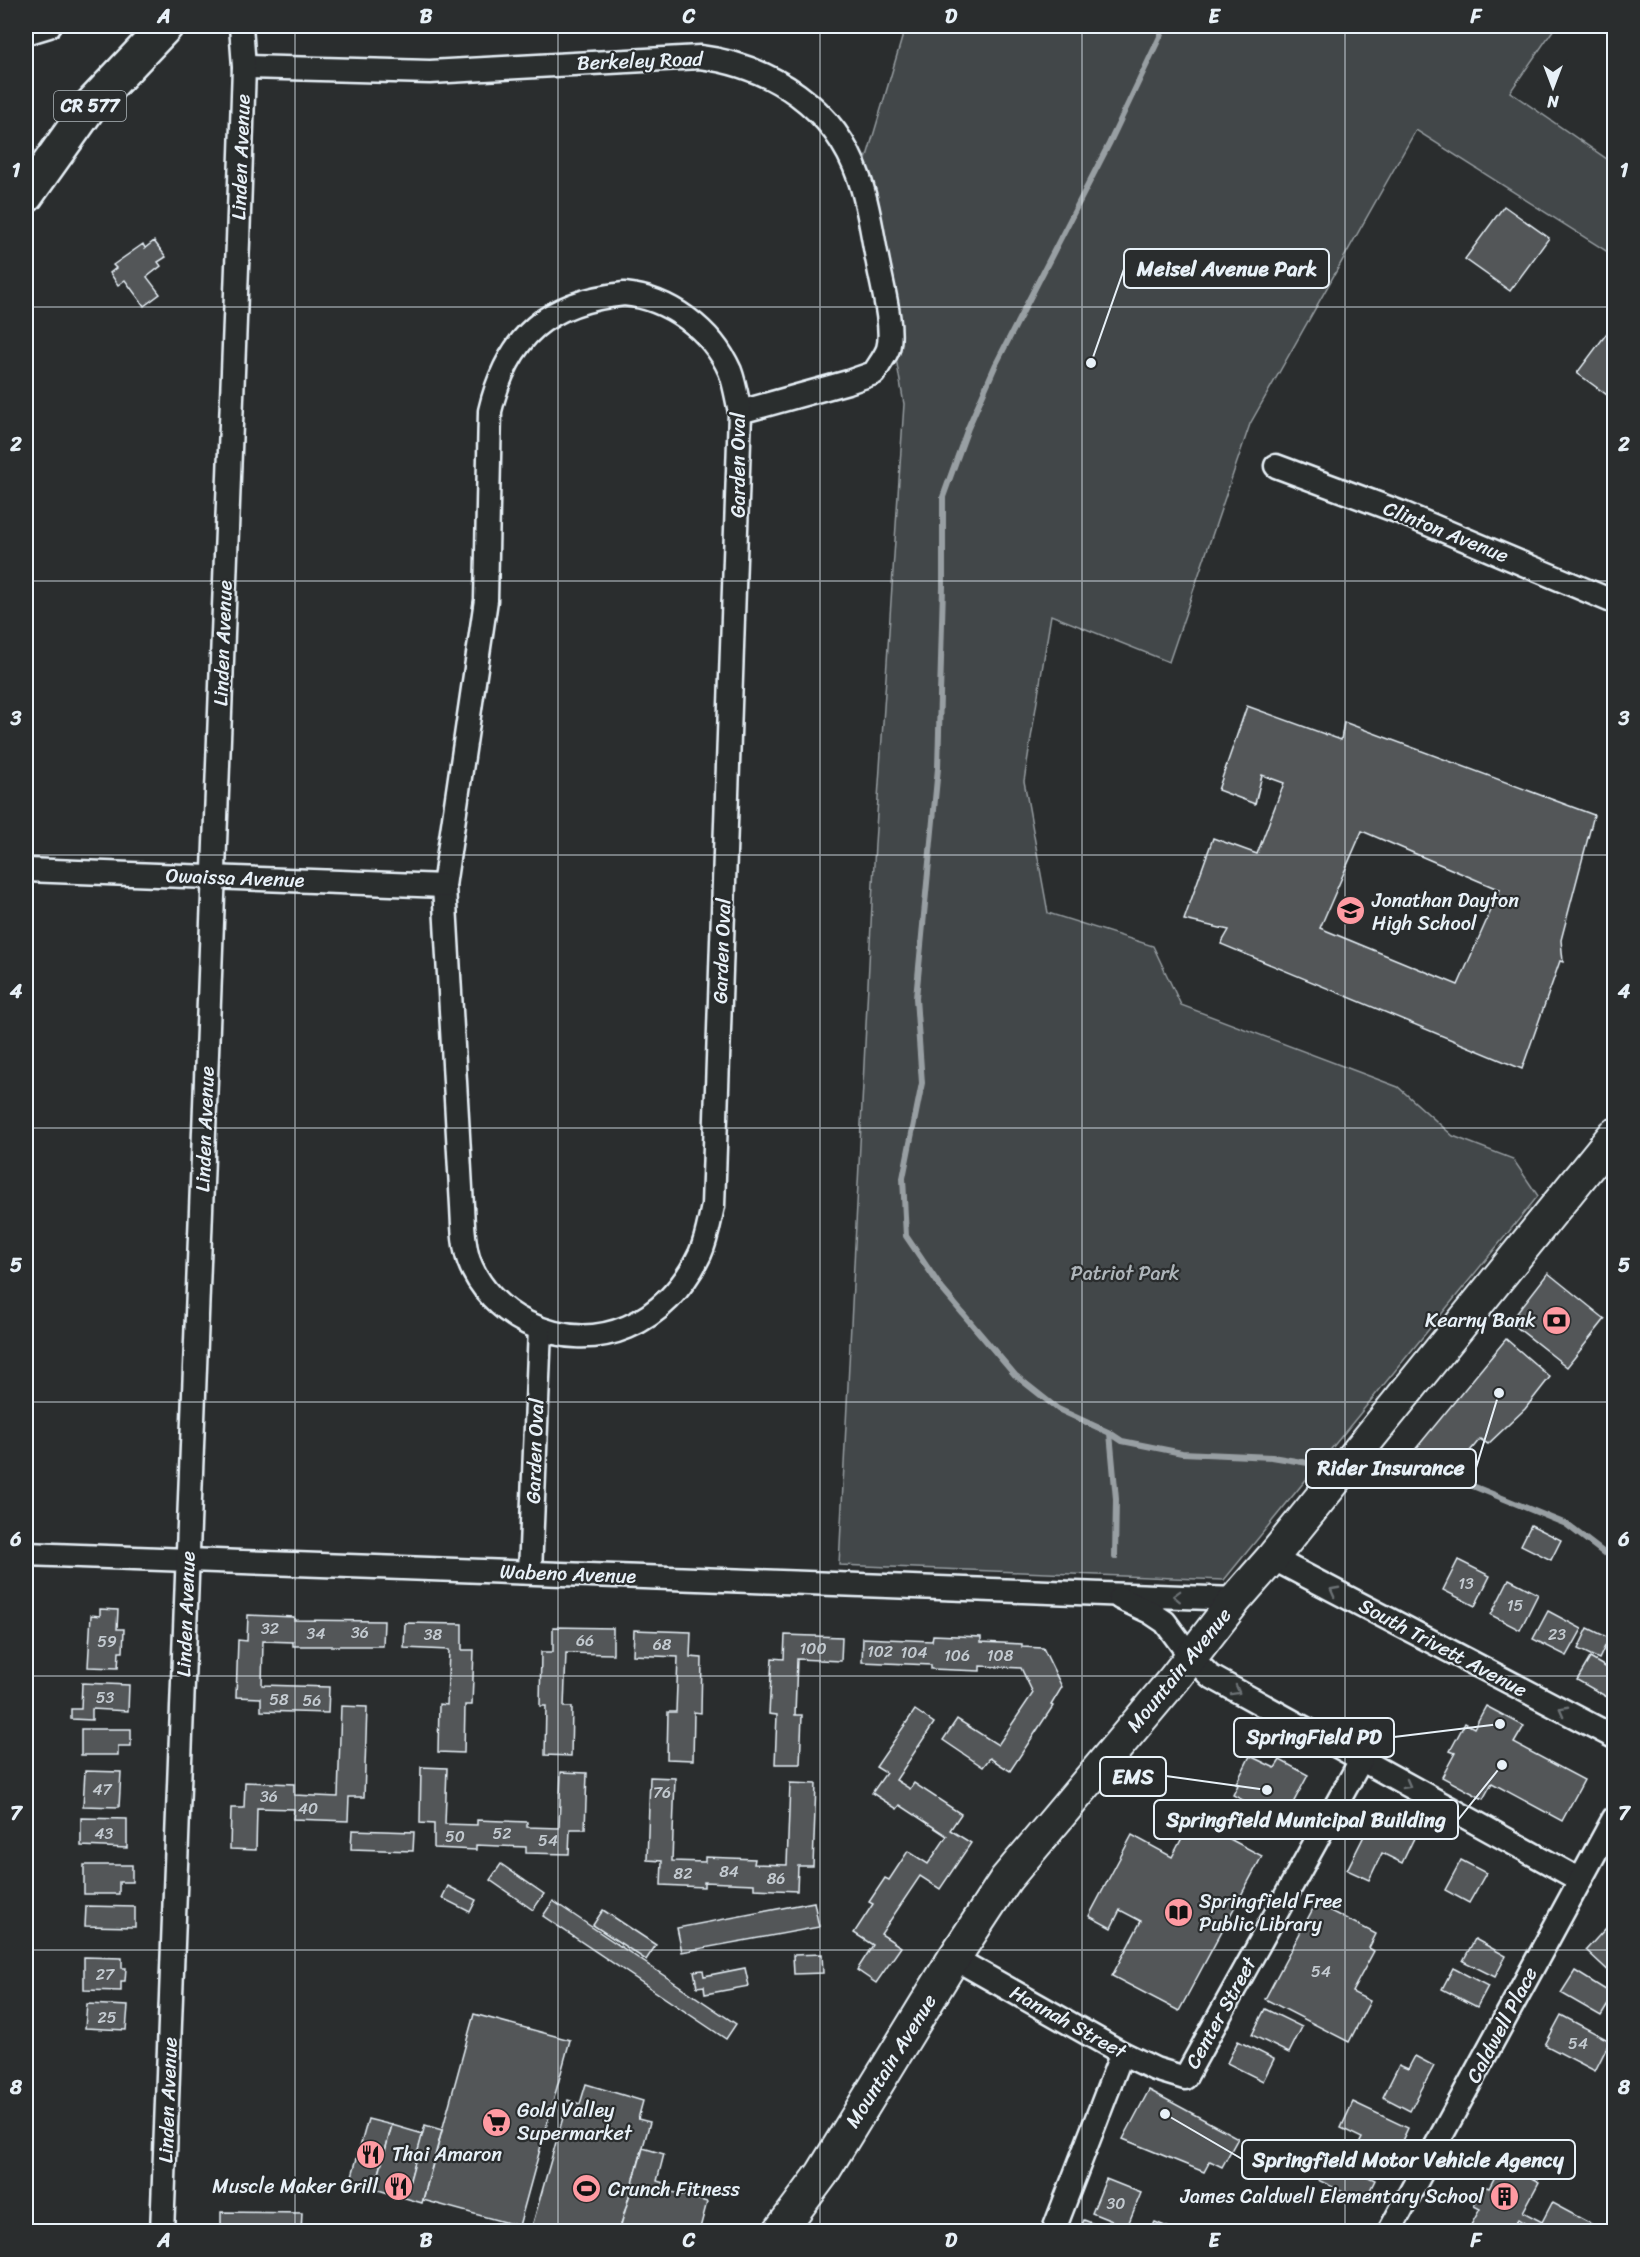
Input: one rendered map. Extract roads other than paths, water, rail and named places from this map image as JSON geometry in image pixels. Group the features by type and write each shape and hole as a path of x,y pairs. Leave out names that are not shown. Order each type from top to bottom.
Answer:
{"main road":[{"name":"CR 577","path":"26,196 90,106 166,26"}],"street":[{"path":"26,33 49,26"},
{"name":"Linden Avenue","path":"162,2232 215,877 244,67 241,26"},
{"name":"Berkeley Road","path":"244,67 430,72 700,57 729,61 756,70 790,88 805,99 831,127 842,142 859,177 890,322 888,349 874,373 740,412"},
{"name":"Garden Oval","path":"638,295 688,318 708,337 730,372 740,412 713,1206 706,1238 693,1267 674,1293 650,1315 627,1329 602,1335 576,1337 540,1329 514,1317 494,1300 478,1280 469,1259 462,1206 444,886 486,600 490,411 496,384 508,358 525,336 546,318 570,305 597,297 638,295"},
{"name":"Clinton Avenue","path":"1276,466 1402,513 1614,602"},
{"name":"Owaissa Avenue","path":"26,870 444,886"},
{"name":"Mountain Avenue","path":"779,2232 822,2174 954,1958 1006,1879 1174,1679 1236,1599 1272,1558 1614,1135"},
{"name":"Garden Oval","path":"530,1572 540,1329"},
{"name":"Wabeno Avenue","path":"26,1554 1236,1599"},
{"name":"South Trivett Avenue","path":"1272,1558 1614,1737"},
{"name":"Wabeno Avenue","path":"1111,1594 1150,1612 1165,1622 1190,1656 1210,1676 1580,1880"},
{"name":"Center Street","path":"1185,2078 1360,1760"},
{"name":"Caldwell Place","path":"1389,2232 1614,1818"},
{"name":"Hannah Street","path":"954,1958 1122,2053 1185,2078"},
{"path":"1053,2232 1122,2053"}],"waterway":[{"path":"1165,26 1109,144 996,364 968,428 943,497 938,768 916,998 922,1083 903,1178 906,1236 942,1289 1015,1375 1058,1409 1122,1441 1182,1453 1272,1457 1332,1467"},
{"path":"1110,1433 1116,1499 1115,1557"},
{"path":"1354,1470 1398,1478 1453,1478 1566,1524 1604,1553"}],"place":[{"name":"Meisel Avenue Park","path":"1091,363"},
{"name":"Jonathan Dayton High School","path":"1351,911"},
{"name":"Kearny Bank","path":"1557,1320"},
{"name":"Rider Insurance","path":"1499,1393"},
{"name":"SpringField PD","path":"1500,1724"},
{"name":"Springfield Municipal Building","path":"1502,1765"},
{"name":"EMS","path":"1267,1790"},
{"name":"Springfield Free Public Library","path":"1178,1913"},
{"name":"Springfield Motor Vehicle Agency","path":"1165,2114"},
{"name":"Gold Valley Supermarket","path":"496,2122"},
{"name":"Thai Amaron","path":"371,2154"},
{"name":"Muscle Maker Grill","path":"399,2186"},
{"name":"Crunch Fitness","path":"587,2189"},
{"name":"James Caldwell Elementary School","path":"1505,2196"}],"park label":[{"name":"Patriot Park","path":"1125,1273"}]}
